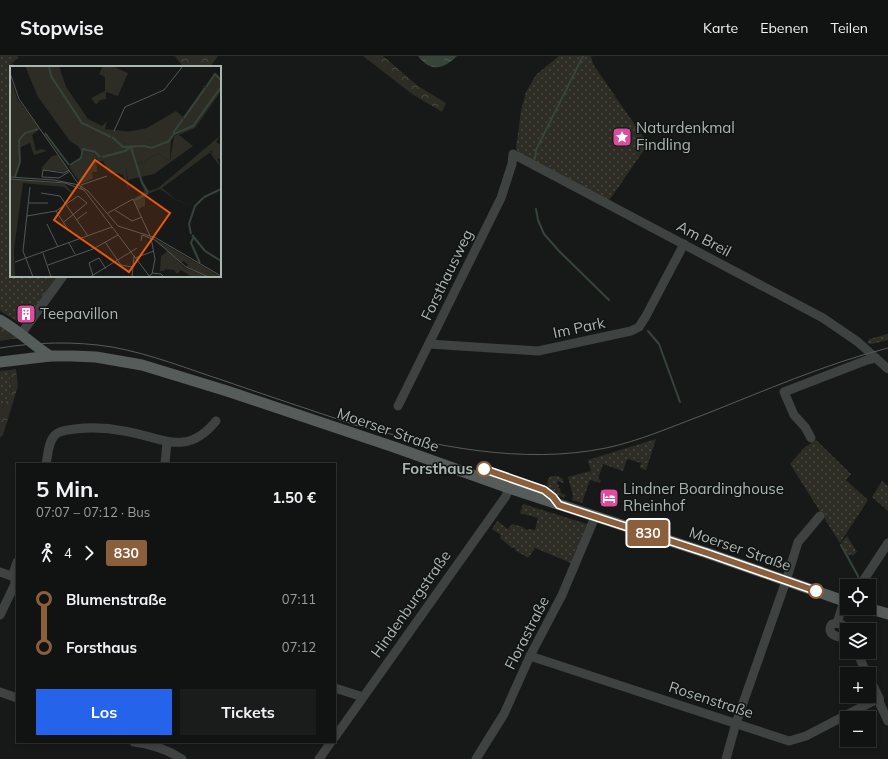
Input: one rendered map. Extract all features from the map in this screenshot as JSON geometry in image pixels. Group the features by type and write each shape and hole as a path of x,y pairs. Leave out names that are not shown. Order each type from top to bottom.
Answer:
{"main road":[{"path":"0,320 50,356"},
{"path":"20,359 28,344 24,337"},
{"name":"Moerser Straße","path":"0,362 50,356 96,357 155,368 394,447 509,488 707,553 840,599"},
{"path":"876,610 888,614"}],"street":[{"name":"Am Breil","path":"513,154 823,318 858,342 888,369"},
{"name":"Forsthausweg","path":"398,406 501,198 512,164 513,154"},
{"name":"Im Park","path":"429,344 538,351 631,331 639,327 646,316 684,244"},
{"path":"24,337 62,277"},
{"path":"811,438 805,427 794,415 784,392 867,360 876,358"},
{"path":"46,463 52,440 62,431 101,429 124,431 167,442 180,443 200,436 210,429 216,421"},
{"path":"165,463 167,442"},
{"name":"Hindenburgstraße","path":"336,736 506,496 509,488"},
{"path":"726,759 736,723 786,581 798,542 820,516"},
{"name":"Florastraße","path":"476,759 504,714 530,656 562,595 595,517"},
{"path":"865,579 888,543"},
{"path":"0,615 16,584 14,571 16,565"},
{"path":"0,572 16,578"},
{"path":"837,623 840,615"},
{"path":"840,624 834,623 831,625 830,631 832,635 840,637"},
{"name":"Rosenstraße","path":"530,656 788,741 806,736 879,698"},
{"path":"336,688 363,697"},
{"path":"0,692 16,698"},
{"path":"876,692 888,721"},
{"path":"140,743 176,755 182,759"},
{"path":"319,759 330,743"}],"green space":[{"path":"0,56 17,56 18,58 12,63 15,66 10,66 10,277 49,277 34,315 28,322 21,324 0,311"},
{"path":"175,56 218,56 211,66 182,66"},
{"path":"363,56 383,56 418,86 446,103 442,112 412,94"},
{"path":"559,56 591,56 593,64 648,144 608,201 520,155 516,148 521,111 526,92 536,75"},
{"path":"49,277 61,277 34,315"},
{"path":"0,325 19,338 0,341"},
{"path":"888,334 888,340 872,344 867,343 869,339"},
{"path":"16,369 18,386 3,435 0,438 0,412 12,390 9,370"},
{"path":"9,370 12,390 0,412 0,371"},
{"path":"656,439 646,470 640,468 641,463 627,459 623,471 603,464 598,479 601,480 600,483 590,480 582,503 572,500 573,496 568,477 591,471 588,460"},
{"path":"816,440 851,474 846,480 868,500 840,543 790,464 804,448"},
{"path":"551,476 558,476 563,479 563,483 558,481 557,484 559,485 558,488 560,488 561,493 566,495 564,498 555,494 547,487 548,479"},
{"path":"882,481 888,486 888,511 872,497"},
{"path":"523,504 587,524 571,563 535,548 528,558 515,550 515,548 512,548 500,538 501,535 492,529 497,521 508,529 512,524 528,530 535,530 538,518 520,513"},
{"path":"847,536 857,552 852,556 851,554 848,556 841,543"}],"water":[{"path":"418,56 457,56 447,64 433,67 428,65"}],"waterway":[{"path":"535,159 536,150 583,56"},
{"path":"536,209 538,220 544,234 559,251 609,300"},
{"path":"648,331 659,344 680,402"},
{"path":"841,545 859,579"}],"tram line":[{"path":"0,348 27,344 56,343 112,347 155,358 355,425 385,433 479,451 543,455 574,453 631,442 818,370 864,354 888,348"}],"bus line":[{"name":"830","path":"484,469 544,490 553,497 559,505 707,553 816,591"}],"place":[{"name":"Naturdenkmal Findling","path":"622,137"},
{"name":"Teepavillon","path":"26,314"},
{"name":"Forsthaus","path":"484,469"},
{"name":"Lindner Boardinghouse Rheinhof","path":"609,498"}]}
